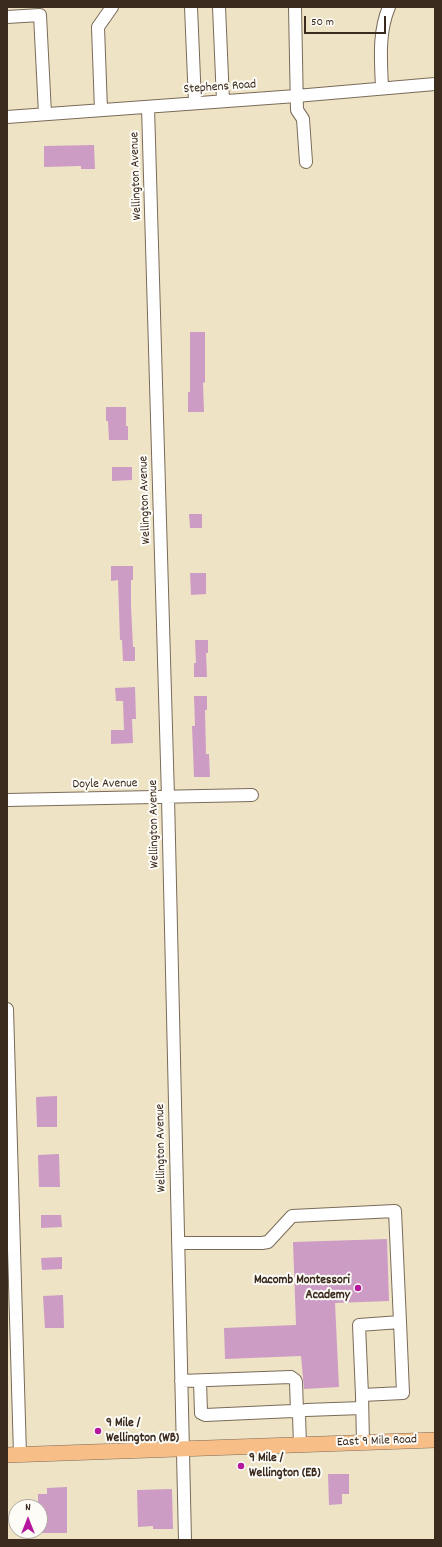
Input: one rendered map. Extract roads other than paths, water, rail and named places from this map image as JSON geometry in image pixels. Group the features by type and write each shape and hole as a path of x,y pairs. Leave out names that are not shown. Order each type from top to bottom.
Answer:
{"main road":[{"name":"East 9 Mile Road","path":"13,1455 435,1440"}],"street":[{"path":"101,110 98,27 112,7"},
{"path":"191,7 196,103"},
{"path":"219,7 223,101"},
{"path":"295,7 296,96 297,110 304,119 306,162"},
{"path":"382,88 381,39 385,16 389,7"},
{"path":"7,17 40,15 45,114"},
{"name":"Stephens Road","path":"7,117 296,96 435,84"},
{"name":"Wellington Avenue","path":"148,107 168,797 182,1450 186,1540"},
{"name":"Doyle Avenue","path":"7,800 252,795"},
{"path":"7,1009 13,1455"},
{"path":"178,1243 262,1243 268,1242 292,1216 395,1211 403,1393 362,1395"},
{"path":"363,1443 359,1325 400,1322"},
{"path":"181,1381 283,1377 293,1378 296,1382 300,1445"},
{"path":"200,1381 201,1413 205,1415 362,1408"}],"place":[{"name":"Macomb Montessori Academy","path":"358,1288"},
{"name":"9 Mile / Wellington (WB)","path":"98,1431"},
{"name":"9 Mile / Wellington (EB)","path":"241,1466"}]}
